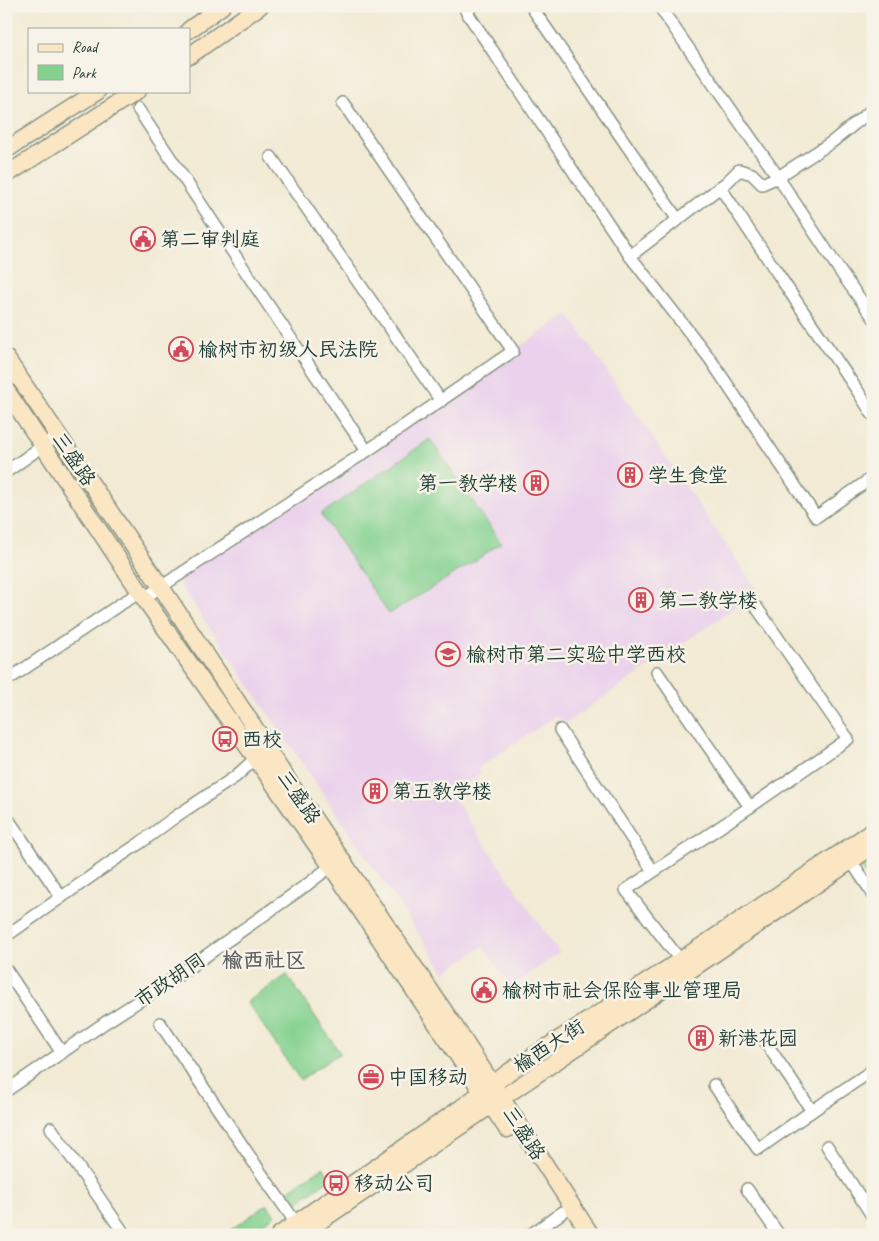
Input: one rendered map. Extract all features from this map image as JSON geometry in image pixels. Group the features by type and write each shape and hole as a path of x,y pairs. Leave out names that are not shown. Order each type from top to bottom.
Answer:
{"main road":[{"path":"190,29 222,6"},
{"path":"190,55 260,6"},
{"path":"6,150 96,92"},
{"path":"6,175 135,92"},
{"name":"三盛路","path":"6,358 455,1027 492,1095 578,1235"},
{"name":"三盛路","path":"6,390 143,595 591,1235"},
{"name":"榆西大街","path":"279,1235 298,1229 492,1095 528,1081 873,831"},
{"name":"榆西大街","path":"685,966 873,846"}],"street":[{"path":"472,6 466,11 630,256 710,359 816,518 873,477"},
{"path":"531,6 678,220"},
{"path":"659,6 873,317"},
{"path":"6,681 119,605 161,587 514,351 342,103"},
{"path":"138,109 367,451"},
{"path":"630,256 720,187 739,170 752,174 762,184 778,177 832,142 873,109"},
{"path":"271,156 441,401"},
{"path":"720,187 873,416"},
{"path":"6,472 58,435"},
{"path":"685,966 626,890 848,739 757,608"},
{"path":"657,672 750,807"},
{"path":"560,730 653,871"},
{"path":"6,936 140,843 175,816 235,778 256,758"},
{"path":"6,816 61,897"},
{"path":"851,861 873,894"},
{"name":"市政胡同","path":"6,1090 170,981 331,866"},
{"path":"7,971 62,1053"},
{"path":"160,1023 298,1229"},
{"path":"766,1044 812,1111"},
{"path":"714,1085 758,1149 873,1070"},
{"path":"51,1128 125,1235"},
{"path":"827,1146 873,1217"},
{"path":"747,1189 779,1235"},
{"path":"530,1235 563,1212"}],"shaded area":[{"name":"榆树市第二实验中学西校","path":"568,314 758,592 563,725 556,716 478,768 481,773 451,794 559,953 511,987 483,946 445,972 177,580"}],"green space":[{"path":"430,439 501,543 389,614 321,514"},
{"path":"873,856 873,885 859,865"},
{"path":"287,975 340,1053 300,1080 247,1002"},
{"path":"323,1167 331,1178 291,1207 282,1195"},
{"path":"267,1204 275,1215 247,1235 227,1235 226,1233"}],"place":[{"name":"第二审判庭","path":"143,239"},
{"name":"榆树市初级人民法院","path":"181,349"},
{"name":"学生食堂","path":"630,475"},
{"name":"第一教学楼","path":"536,483"},
{"name":"第二教学楼","path":"641,600"},
{"name":"榆树市第二实验中学西校","path":"448,654"},
{"name":"西校","path":"225,739"},
{"name":"第五教学楼","path":"375,791"},
{"name":"榆树市社会保险事业管理局","path":"484,990"},
{"name":"新港花园","path":"701,1038"},
{"name":"中国移动","path":"371,1077"},
{"name":"移动公司","path":"336,1183"}],"district":[{"name":"榆西社区","path":"264,960"}]}
